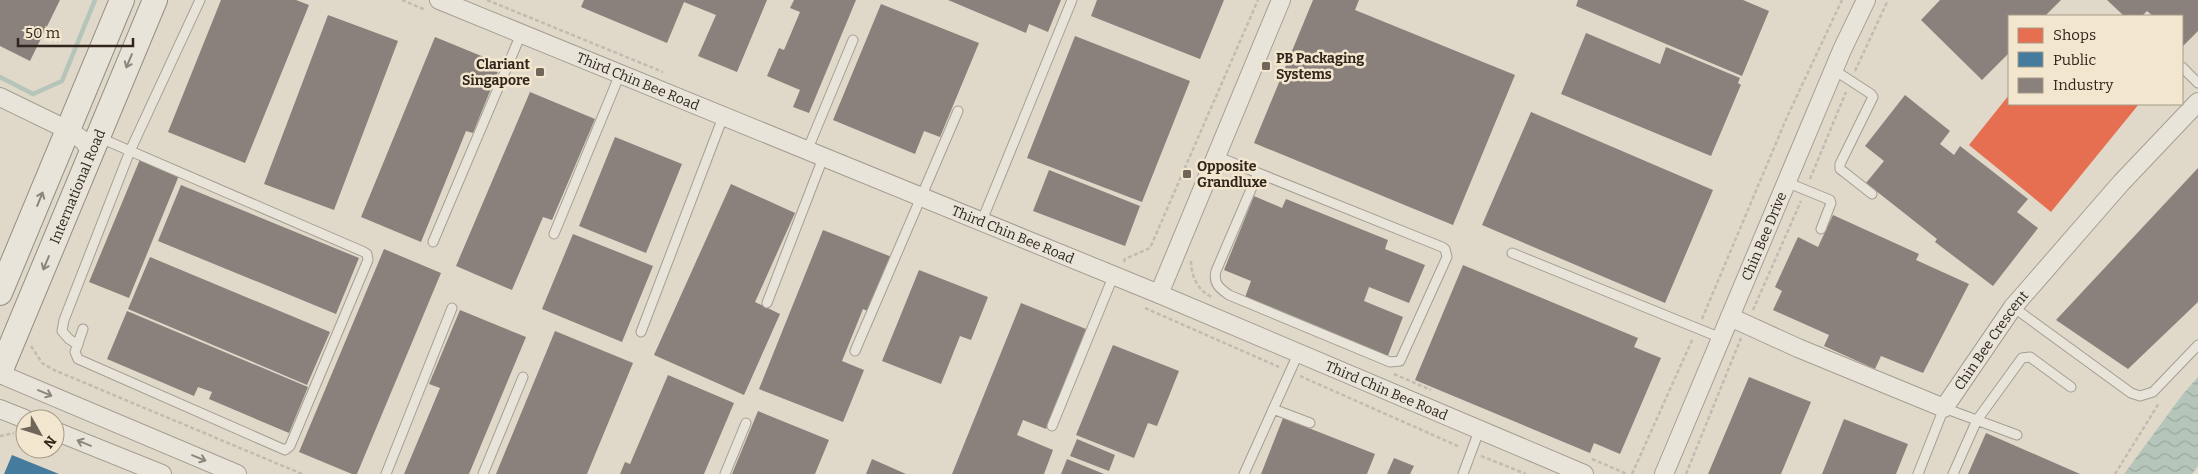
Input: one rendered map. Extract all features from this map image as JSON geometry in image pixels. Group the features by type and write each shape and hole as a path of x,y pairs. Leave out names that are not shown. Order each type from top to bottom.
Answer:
{"main road":[{"name":"International Road","path":"0,293 122,0"},
{"name":"International Road","path":"0,373 155,0"}],"street":[{"name":"Third Chin Bee Road","path":"439,0 981,223 1117,273 1159,294 1298,354 1584,474"},
{"path":"1159,294 1281,0"},
{"name":"Chin Bee Drive","path":"1664,474 1786,182 1866,0"},
{"path":"0,97 95,145"},
{"name":"Chin Bee Crescent","path":"1944,408 2013,307 2121,183 2198,102"},
{"path":"1730,317 1944,408"},
{"path":"0,373 237,474"},
{"path":"0,409 15,421"},
{"path":"65,435 162,474"}],"lane":[{"path":"78,345 62,331 64,320 130,151 200,0"},
{"path":"981,223 1072,0"},
{"path":"432,242 521,34"},
{"path":"767,303 853,40"},
{"path":"2183,68 2198,83"},
{"path":"1834,70 1871,94 1873,100 1841,160 1840,169 1872,194"},
{"path":"554,234 620,74"},
{"path":"855,351 958,111"},
{"path":"641,332 724,116"},
{"path":"83,329 75,355 81,361 285,450 290,446 368,260 367,254 364,252 130,151 95,145"},
{"path":"1216,156 1258,172 1445,249 1447,257 1400,361 1390,362 1229,295 1217,284 1214,278 1216,271 1258,172"},
{"path":"1786,182 1827,199 1831,203 1822,229"},
{"path":"1512,252 1721,338"},
{"path":"1052,426 1117,273"},
{"path":"2013,307 2131,393 2140,396 2153,392 2198,345"},
{"path":"386,474 452,308"},
{"path":"1244,474 1298,354"},
{"path":"1953,474 1977,420 2020,360 2026,356 2071,387"},
{"path":"483,474 523,377"},
{"path":"1918,474 1944,408 2017,435"},
{"path":"1273,409 1310,423"},
{"path":"726,474 746,423"},
{"path":"1463,474 1479,431"}],"path":[{"path":"1117,273 1125,259 1150,248 1258,0"},
{"path":"1632,474 1698,328 1787,117 1842,0"},
{"path":"1686,474 1850,81 1888,0"},
{"path":"30,344 42,363 54,370 302,474"},
{"path":"1290,372 1471,452 1526,474"},
{"path":"2116,474 2160,402"},
{"path":"0,436 15,429"}],"water":[{"path":"2198,377 2198,466 2192,474 2124,474 2183,394"}],"building: Shops":[{"path":"2008,96 2008,105 2138,105 2051,212 1969,145"}],"building: Public":[{"path":"12,455 15,456 15,459 22,459 59,474 4,474"}],"building: Industry":[{"path":"0,0 60,0 30,61 0,46"},
{"path":"221,0 296,0 309,5 245,163 168,132"},
{"path":"584,0 767,0 737,72 698,56 716,15 684,2 667,43 581,7"},
{"path":"794,0 856,0 809,113 793,107 800,90 767,76 779,48 784,50 800,12 790,8"},
{"path":"948,0 1061,0 1048,32 1029,24 1026,33"},
{"path":"1097,0 1224,0 1200,59 1091,16"},
{"path":"1313,0 1359,0 1355,10 1515,75 1453,225 1254,143"},
{"path":"1578,0 1743,0 1769,11 1742,76 1576,6"},
{"path":"1940,0 2061,0 2046,15 2008,15 2008,54 1982,80 1921,20"},
{"path":"2107,0 2198,0 2198,31 2183,46 2183,15 2152,15 2147,11 2143,15 2123,15"},
{"path":"881,4 979,43 940,137 924,131 915,154 833,120"},
{"path":"328,15 398,41 334,210 264,184"},
{"path":"1586,33 1660,64 1666,47 1740,78 1738,83 1741,85 1711,156 1561,94"},
{"path":"1075,36 1190,81 1142,202 1027,158"},
{"path":"435,37 501,64 473,133 466,131 421,242 361,217"},
{"path":"530,92 595,119 552,220 543,217 512,290 456,266"},
{"path":"1905,95 1950,131 1940,144 1954,155 1960,146 2028,199 2017,212 2038,228 1993,286 1935,242 1937,239 1866,183 1884,161 1865,146"},
{"path":"1531,112 1713,190 1665,303 1482,225"},
{"path":"615,137 682,164 646,253 579,226"},
{"path":"141,157 180,173 129,298 89,282"},
{"path":"2198,168 2198,302 2128,369 2056,320"},
{"path":"1049,170 1140,206 1125,246 1033,211"},
{"path":"731,184 795,213 755,302 780,314 744,395 654,355"},
{"path":"181,185 359,258 336,314 158,241"},
{"path":"1254,196 1282,208 1286,199 1388,240 1385,249 1425,265 1409,303 1369,287 1364,301 1403,317 1387,358 1244,300 1251,281 1224,270"},
{"path":"1833,215 1919,254 1916,260 1969,284 1923,373 1881,356 1875,369 1824,346 1829,335 1773,310 1782,291 1775,287 1798,237 1818,247"},
{"path":"823,230 892,257 870,312 863,309 842,361 864,370 843,422 759,389"},
{"path":"573,234 653,266 622,342 542,309"},
{"path":"384,249 441,273 357,474 352,474 299,452"},
{"path":"150,257 330,332 307,385 128,309"},
{"path":"1463,265 1638,338 1634,347 1661,358 1620,454 1594,443 1590,453 1415,380"},
{"path":"919,270 988,297 971,340 960,336 941,384 882,361"},
{"path":"1021,303 1086,329 1046,429 1023,420 1017,435 1053,450 1044,474 952,474"},
{"path":"460,310 526,337 469,474 404,474 440,388 429,384"},
{"path":"127,311 308,387 289,433 209,399 212,392 198,387 194,396 107,359"},
{"path":"555,331 633,363 587,474 496,474"},
{"path":"1113,345 1179,371 1157,426 1148,423 1134,458 1076,435"},
{"path":"668,375 734,403 704,474 620,474 625,462 630,464"},
{"path":"1749,377 1811,402 1781,474 1708,474"},
{"path":"758,411 829,440 815,474 732,474"},
{"path":"1283,418 1375,454 1367,474 1261,474"},
{"path":"1844,419 1908,444 1896,474 1822,474"},
{"path":"1986,433 2080,474 1968,474"},
{"path":"1077,439 1115,455 1109,471 1070,456"},
{"path":"1394,458 1414,466 1410,474 1387,474"},
{"path":"872,459 906,474 866,474"},
{"path":"1067,459 1104,474 1061,474"}],"waterway":[{"path":"0,77 33,94 62,81 95,0"}],"place":[{"name":"PB Packaging Systems","path":"1266,66"},
{"name":"Clariant Singapore","path":"540,72"},
{"name":"Opposite Grandluxe","path":"1187,174"}]}
